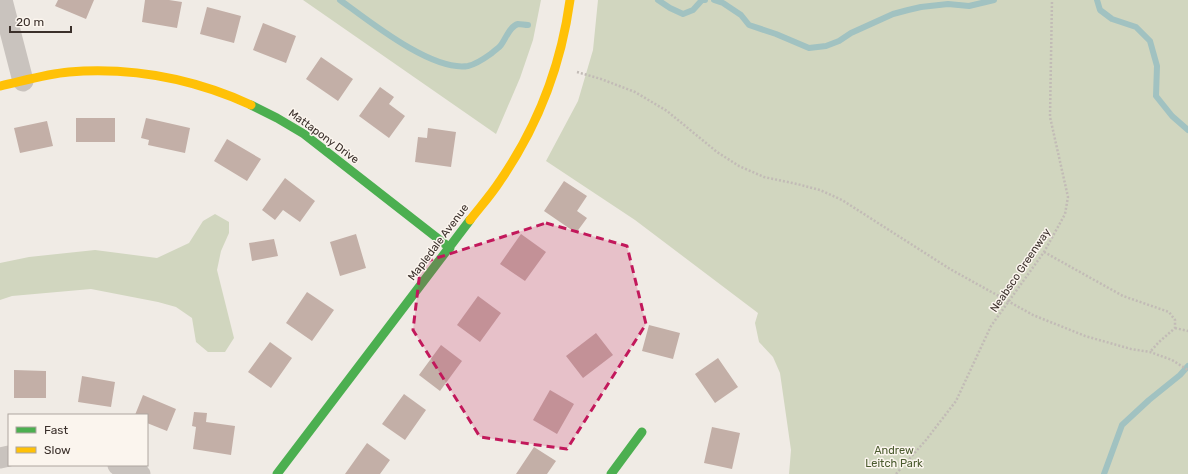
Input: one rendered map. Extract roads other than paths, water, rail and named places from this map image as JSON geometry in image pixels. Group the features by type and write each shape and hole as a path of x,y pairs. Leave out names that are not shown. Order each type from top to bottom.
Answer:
{"street":[{"path":"2,0 23,80"},
{"name":"Mapledale Avenue","path":"276,474 500,181 522,145 544,101 557,66 569,16 570,0"},
{"name":"Mattapony Drive","path":"0,86 23,80 68,72 107,70 146,73 188,82 229,95 282,120 304,134 450,248"},
{"path":"611,474 642,432"},
{"path":"120,466 140,474"}],"waterway":[{"path":"340,0 401,43 437,61 453,66 468,66 478,62 499,47 515,25 528,25"},
{"path":"658,0 683,14 693,10 702,0 705,0"},
{"path":"714,0 723,3 741,15 749,25 776,34 809,48 826,46 893,14 908,10 948,4 969,6 994,0"},
{"path":"1097,0 1100,10 1112,19 1136,27 1150,41 1157,66 1156,96 1172,116 1188,130"},
{"path":"1104,474 1122,425 1149,400 1180,375 1188,366"}],"park label":[{"name":"Andrew Leitch Park","path":"894,456"}]}
